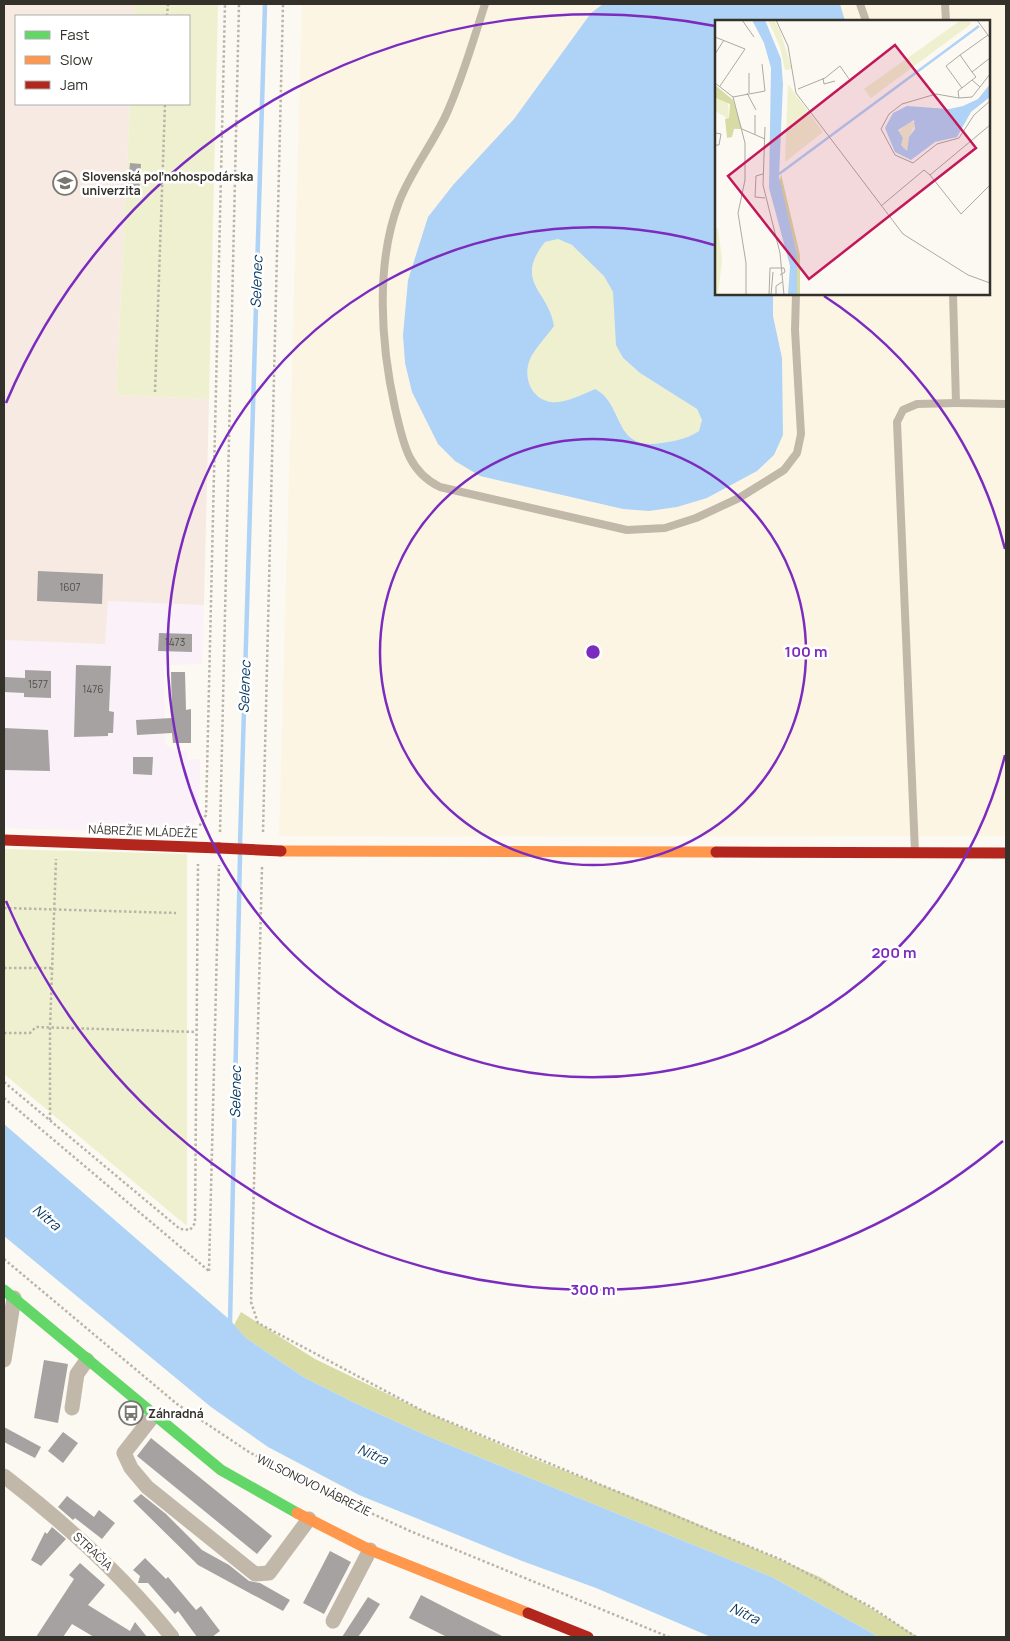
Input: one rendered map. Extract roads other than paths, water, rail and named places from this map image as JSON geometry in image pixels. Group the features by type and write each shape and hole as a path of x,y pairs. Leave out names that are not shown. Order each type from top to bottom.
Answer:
{"street":[{"name":"NÁBREŽIE MLÁDEŽE","path":"4,840 280,851 1006,853"},
{"path":"4,1360 9,1294"},
{"path":"9,1294 153,1416 221,1470 309,1519 370,1550 584,1637"},
{"path":"72,1408 77,1374 87,1360"},
{"path":"153,1416 124,1453 131,1468 147,1487 255,1574 269,1573 309,1519"},
{"name":"STRAČIA","path":"4,1476 101,1556 147,1606 172,1637"},
{"path":"333,1621 370,1550"}],"lane":[{"path":"484,4 446,115 399,202 389,237 384,287 383,336 386,367 406,449 415,467 426,480 440,487 627,530 665,528 696,518 739,498 784,470 798,453 801,434 795,330 796,295"},
{"path":"860,4 866,20"},
{"path":"945,4 946,20"},
{"path":"953,295 956,403"},
{"path":"915,852 897,422 903,410 917,404 1006,404"}],"water":[{"path":"603,4 840,4 845,20 715,20 715,295 773,295 773,316 782,358 783,435 774,455 757,471 707,498 677,507 649,511 623,509 480,476 455,461 438,444 412,392 405,363 403,335 408,280 428,217 453,185 514,119 591,13","holes":["558,239 572,245 604,276 613,292 616,345 623,358 640,373 697,409 702,420 699,431 676,440 645,444 634,440 626,433 611,405 595,389 562,402 544,400 533,391 528,378 528,364 533,353 554,326 551,314 532,277 532,267 536,256 545,242"]},
{"name":"Nitra","path":"4,1124 230,1320 246,1338 305,1378 430,1437 772,1577 879,1637 711,1637 596,1588 522,1561 359,1495 268,1447 211,1407 4,1236"}],"waterway":[{"name":"Selenec","path":"240,844 265,4"},
{"name":"Selenec","path":"230,1324 240,855"}],"place":[{"name":"Slovenská poľnohospodárska univerzita","path":"65,183"},
{"name":"Záhradná","path":"131,1413"}]}
